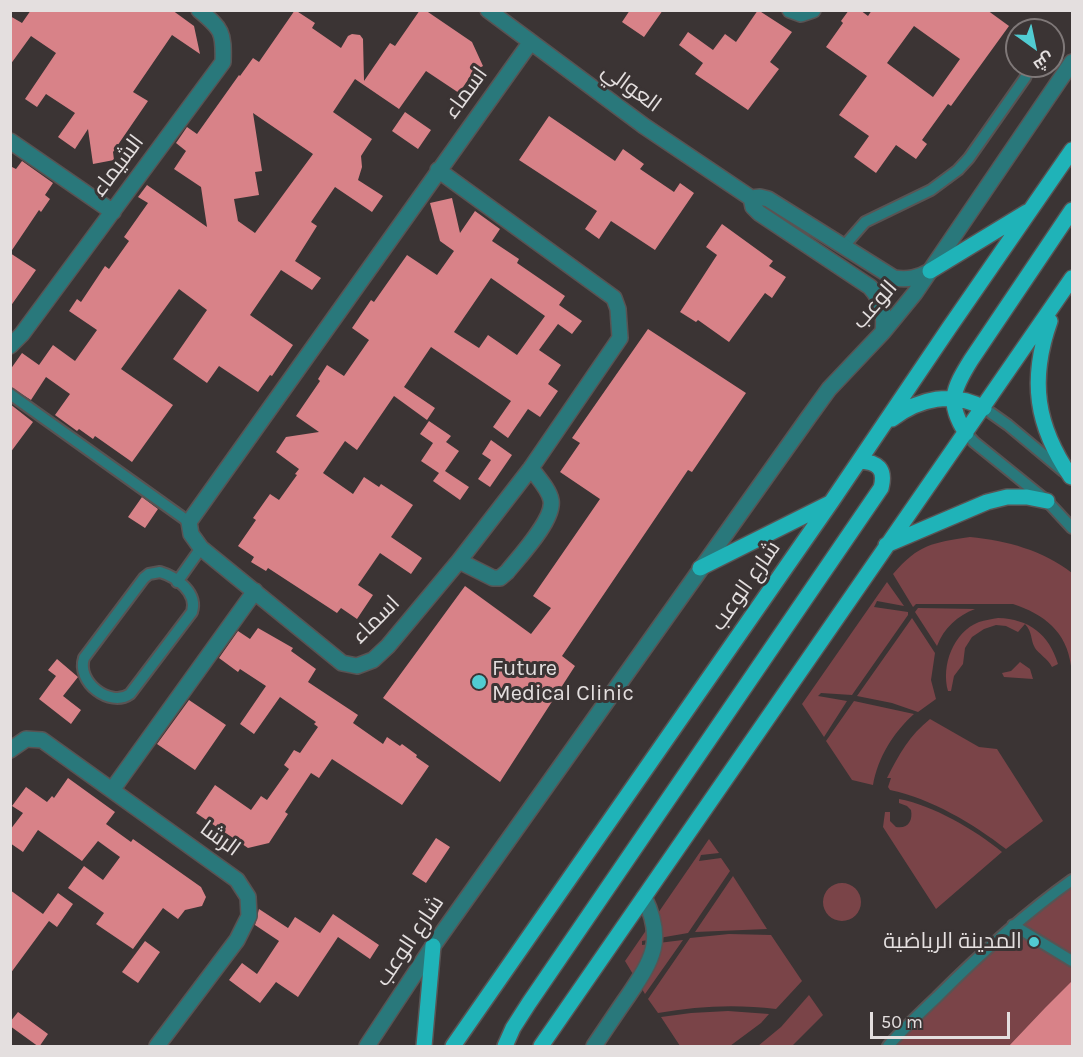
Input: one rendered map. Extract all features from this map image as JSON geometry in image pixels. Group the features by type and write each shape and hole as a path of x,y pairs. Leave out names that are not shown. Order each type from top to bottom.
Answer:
{"main road":[{"name":"شارع الوعب","path":"453,1047 860,461 1072,150"},
{"path":"930,271 1032,208"},
{"path":"966,433 956,415 952,398 957,384 970,360 1072,210"},
{"path":"541,1047 1072,278"},
{"path":"1058,299 1042,342 1037,386 1040,411 1047,435 1057,457 1072,478"},
{"path":"885,424 909,406 930,400 963,399 984,408"},
{"path":"505,1047 513,1028 529,1003 881,488 884,479 878,466 870,461 860,461"},
{"path":"886,545 987,502 1007,497 1027,496 1047,501"},
{"path":"700,568 832,501"},
{"path":"424,1047 433,946"}],"street":[{"name":"الشيماء","path":"10,346 22,334 223,62 222,33 217,25 199,10"},
{"name":"العوالي","path":"488,10 506,16 530,43 644,126 752,198 760,196 768,199 894,278 913,278 930,271"},
{"path":"790,10 801,14 813,10"},
{"name":"اسماء","path":"438,170 614,298 618,309 620,338 531,468 459,561 388,646 373,660 357,666 342,663 201,548 191,534 189,522 438,170 530,43"},
{"name":"الوعب","path":"700,568 829,388 883,332 930,271 1072,62"},
{"path":"10,141 112,212"},
{"name":"العوالي","path":"752,198 753,207 759,213 870,287 878,296 883,307 883,332"},
{"path":"459,561 493,578 500,578 507,572 546,520 551,505 551,498 531,468"},
{"name":"شارع الوعب","path":"367,1047 433,946 700,568"},
{"path":"112,790 255,591"},
{"name":"الرشا","path":"10,750 26,739 42,740 237,880 248,897 249,916 237,940 157,1047"},
{"path":"594,1047 648,966 654,949 655,931 652,913 644,897"}],"lane":[{"path":"844,246 865,222 931,190 958,170 1026,78"},
{"path":"10,394 189,522"},
{"path":"984,408 1072,478"},
{"path":"966,433 1047,501 1072,528"},
{"path":"177,582 201,548"},
{"path":"160,572 177,582 192,596 194,606 192,612 130,694 121,699 110,698 86,680 81,670 84,658 144,578 149,574 160,572"},
{"path":"888,1047 958,976 1013,925 1072,880"},
{"path":"1013,925 1072,961"}],"shaded area":[{"path":"970,537 1024,548 1049,558 1072,573 1072,689 1071,666 1065,643 1052,626 1035,613 1013,604 916,604 913,607 893,574 911,556 927,546"},
{"path":"887,582 904,606 877,601 874,607 908,612 908,615 852,695 821,693 818,696 847,701 824,737 802,704"},
{"path":"918,608 975,609 952,623 937,646 915,612"},
{"path":"912,618 935,653 931,680 936,699 918,712 892,703 857,696"},
{"path":"998,618 1019,621 1028,625 1036,630 1049,644 1058,664 1052,667 1036,650 1025,624 1018,632 1006,626 996,625 972,637 965,648 963,664 954,676 951,691 948,691 946,671 948,661 962,633 979,622"},
{"path":"1020,662 1030,669 1033,679 1004,677 1002,673 1011,671"},
{"path":"854,701 914,714 899,729 888,746 873,785 852,780 826,741"},
{"path":"930,719 979,747 997,749 1043,821 1006,849 951,813 921,799 890,790 888,787 891,778 887,778 896,761 911,738"},
{"path":"899,799 953,819 980,835 1002,852 936,909 883,827 885,812 890,812 890,821 896,827 904,827 910,821 911,810 899,803"},
{"path":"709,839 719,853 701,855 699,861 721,858 730,871 688,933 642,941 642,945 683,940 645,994 625,961"},
{"path":"733,876 767,929 695,932"},
{"name":"المدينة الرياضية","path":"1072,880 1072,1046 888,1046 958,976"},
{"path":"842,883 856,888 861,902 856,916 842,921 828,916 823,902 828,888"},
{"path":"729,934 771,935 802,981 776,1009 717,1006 658,1013 648,999 690,938"},
{"path":"809,995 823,1015 792,1046 758,1046 781,1027"},
{"path":"728,1011 769,1014 761,1023 730,1046 680,1046 661,1017 691,1013"}],"building":[{"path":"31,10 172,10 194,26 200,54 172,35 133,92 148,101 113,152 114,160 93,164 88,129 75,149 58,137 75,113 46,94 37,107 25,99 56,53 31,36 10,65 10,16 22,23"},
{"path":"295,10 315,23 312,28 341,48 348,36 360,35 363,39 364,81 390,43 395,46 420,10 425,10 472,42 483,66 474,71 459,93 426,71 399,109 355,79 333,112 372,139 361,156 362,167 358,180 383,196 372,212 335,187 311,222 317,226 295,261 321,278 312,290 281,270 250,315 293,345 258,392 219,366 207,383 173,359 207,310 179,289 121,369 173,405 132,462 95,436 93,439 79,429 77,431 55,415 70,394 46,377 31,400 10,387 10,370 22,353 39,365 53,345 75,361 97,330 69,311 77,299 81,302 105,266 109,269 129,241 124,237 148,203 138,197 147,185 207,227 201,187 174,169 186,151 176,143 187,127 197,134 253,58 259,62","holes":["253,113 313,154 255,233 238,221 234,199 259,195 255,172 262,171"]},
{"path":"630,10 663,10 644,37 622,22"},
{"path":"758,10 792,32 770,62 779,69 748,110 695,74 703,63 679,45 688,32 713,50 725,34 736,42"},
{"path":"849,10 860,10 868,16 872,10 987,10 1005,23 1005,32 951,106 948,104 922,140 927,144 916,159 896,145 876,173 854,157 869,136 839,115 867,76 826,47 843,23 841,21","holes":["914,26 960,59 933,97 887,63"]},
{"path":"405,112 431,130 418,149 392,131"},
{"path":"549,116 615,161 623,149 644,164 640,169 674,192 680,183 694,193 655,250 611,221 599,239 585,229 597,211 519,160"},
{"path":"22,161 53,183 45,195 50,199 41,212 39,210 10,253 10,166 16,169"},
{"path":"452,198 460,233 475,211 500,229 492,241 519,259 517,263 565,296 559,305 582,321 572,334 558,324 539,350 561,365 548,384 558,391 540,417 528,409 508,438 493,427 511,401 431,347 404,387 435,408 427,420 394,396 357,450 345,441 323,473 353,494 364,477 379,487 381,484 413,505 391,537 422,558 411,574 380,553 358,585 373,595 357,619 341,608 337,613 268,568 266,571 251,562 254,557 238,546 256,520 253,518 270,494 279,500 297,475 295,474 299,469 276,452 286,437 319,432 296,416 320,381 318,379 327,365 344,376 369,340 352,328 371,300 374,302 407,255 437,275 454,251 440,241 430,203","holes":["491,278 545,316 517,355 488,335 479,348 454,332"]},
{"path":"722,224 773,261 769,266 786,277 772,298 765,293 729,342 698,320 696,322 680,312 717,255 706,247"},
{"path":"10,253 36,270 10,307"},
{"path":"648,329 746,393 692,472 688,470 562,656 575,666 500,782 383,698 465,586 531,634 551,608 533,596 600,499 560,472 580,443 572,438"},
{"path":"10,404 33,422 10,453"},
{"path":"429,421 451,436 446,442 459,451 445,471 469,487 460,500 433,481 439,473 421,461 433,443 420,434"},
{"path":"491,440 512,455 490,487 478,479 491,460 482,454"},
{"path":"142,497 158,509 145,528 128,517"},
{"path":"258,628 293,648 291,651 316,669 308,682 358,715 353,723 383,744 387,737 400,746 402,744 429,766 402,805 332,759 319,778 311,773 285,812 288,814 269,843 248,848 196,813 215,785 251,810 261,796 267,800 289,769 284,765 294,750 300,753 318,727 314,724 316,722 280,697 254,734 240,724 266,686 240,669 238,672 219,658 238,631 250,639"},
{"path":"57,659 78,677 63,696 81,710 71,724 39,699 56,676 48,670"},
{"path":"189,700 226,725 195,770 157,744"},
{"path":"68,778 115,812 106,824 131,842 133,839 201,887 206,897 202,906 185,910 178,919 163,908 133,949 96,924 104,913 68,888 84,866 103,880 120,857 98,841 82,861 38,830 23,852 10,843 10,830 23,813 12,806 26,787 47,802 52,796 54,798"},
{"path":"436,838 450,847 426,883 412,874"},
{"path":"10,890 43,914 58,893 73,904 57,927 49,921 10,974"},
{"path":"259,909 288,928 295,917 320,933 333,914 379,945 370,959 338,937 298,997 276,982 260,1003 229,980 242,963 257,974 279,941 255,925"},
{"path":"145,941 160,952 138,983 122,972"},
{"path":"1072,981 1072,1047 1008,1047 1045,1008"},
{"path":"18,1012 48,1034 39,1047 10,1026 10,1022"}],"place":[{"name":"Future Medical Clinic","path":"479,682"},
{"name":"المدينة الرياضية","path":"1034,942"}]}
